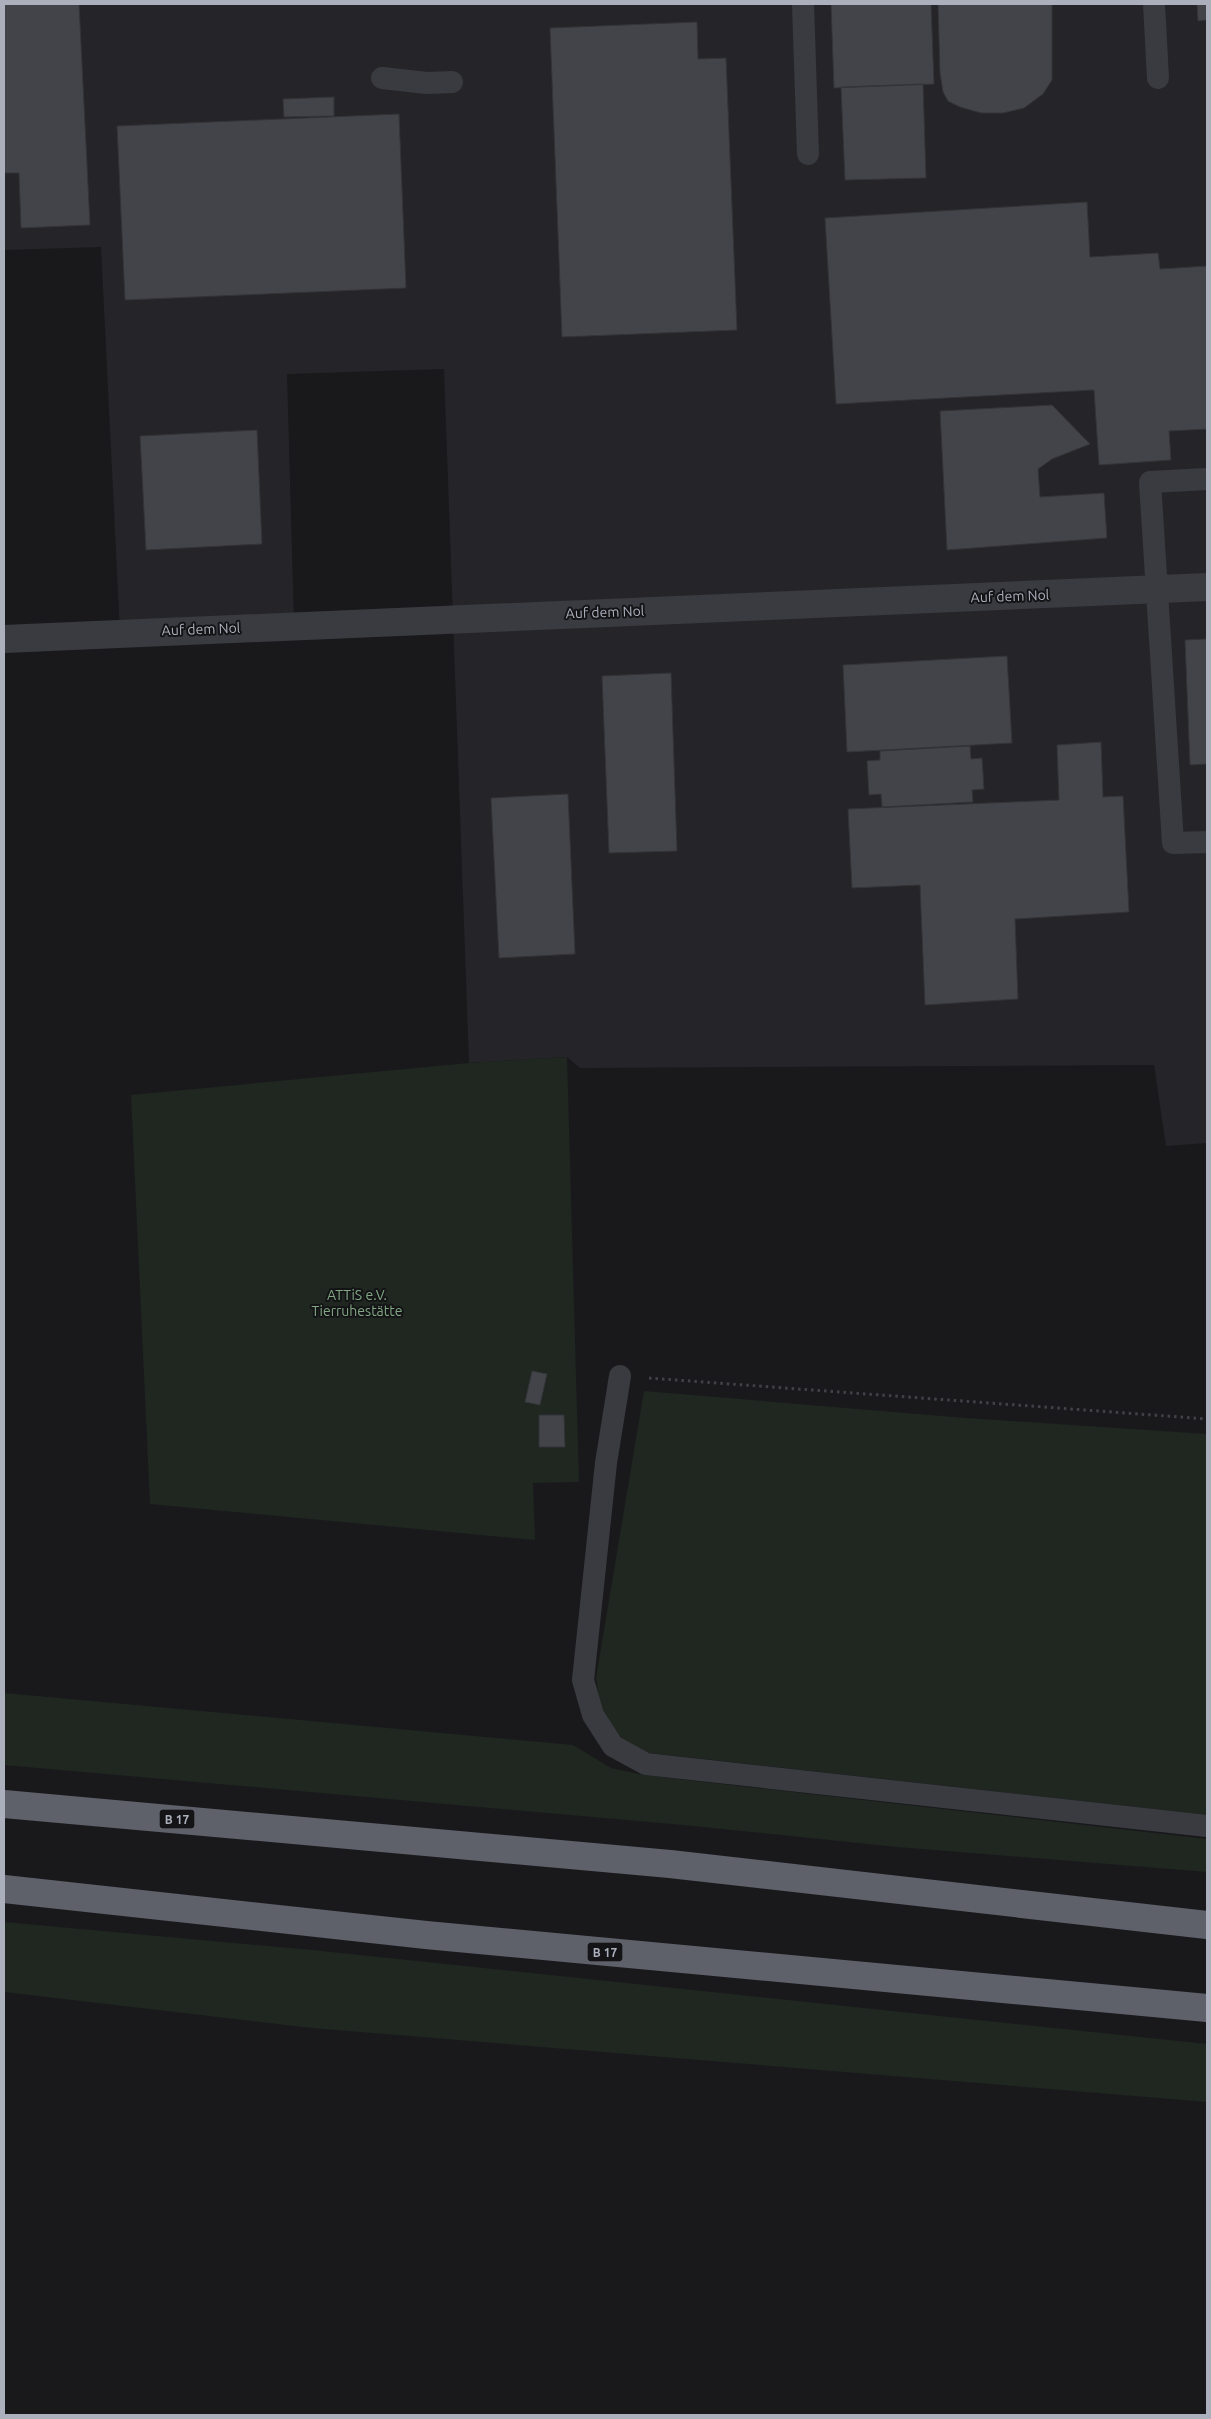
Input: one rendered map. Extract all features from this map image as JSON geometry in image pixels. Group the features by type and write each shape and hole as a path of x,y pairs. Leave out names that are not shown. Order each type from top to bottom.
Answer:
{"highway":[{"name":"B 17","path":"4,1804 670,1864 1207,1926"},
{"name":"B 17","path":"4,1890 426,1935 1207,2008"}],"street":[{"name":"Auf dem Nol","path":"4,638 1207,588"}],"lane":[{"path":"803,4 808,154"},
{"path":"1154,4 1158,78"},
{"path":"382,78 427,83 452,82"},
{"path":"1207,478 1150,482 1155,590 1173,844 1207,842"},
{"path":"620,1376 606,1463 583,1680 593,1715 613,1746 646,1764 1207,1826"}],"path":[{"path":"620,1376 1207,1419"}],"shaded area":[{"path":"4,4 1207,4 1207,1143 1166,1146 1154,1065 580,1068 567,1057 469,1063 444,369 287,374 294,625 120,632 101,247 4,250"}],"green space":[{"name":"ATTiS e.V. Tierruhestätte","path":"567,1057 579,1482 533,1483 535,1540 150,1504 131,1095 469,1063"},
{"path":"644,1391 966,1418 1207,1434 1207,1815 650,1753 621,1742 601,1710 596,1678"},
{"path":"4,1693 573,1745 611,1768 644,1775 1207,1839 1207,1872 897,1847 683,1825 4,1765"},
{"path":"4,1922 312,1950 1207,2044 1207,2102 312,2028 4,1992"}],"building":[{"path":"4,4 79,4 90,225 21,228 19,173 4,173"},
{"path":"831,4 931,4 934,84 834,88"},
{"path":"938,4 1052,4 1052,80 1043,94 1024,108 1003,113 981,113 960,107 948,101 943,92 940,73"},
{"path":"1197,4 1207,4 1207,20 1198,21"},
{"path":"697,22 698,59 726,58 737,330 562,337 550,28"},
{"path":"923,84 926,178 845,180 841,87"},
{"path":"334,97 334,116 284,117 283,99"},
{"path":"399,114 406,288 125,300 117,126"},
{"path":"1087,202 1090,257 1158,253 1160,269 1207,266 1207,429 1169,431 1171,460 1099,465 1094,390 836,404 825,218"},
{"path":"1052,405 1090,444 1052,459 1038,469 1040,497 1104,493 1107,538 947,550 940,411"},
{"path":"257,430 262,544 146,550 140,436"},
{"path":"1207,639 1207,764 1190,765 1185,640"},
{"path":"1007,656 1012,743 847,752 843,665"},
{"path":"671,673 677,851 609,853 602,676"},
{"path":"1101,742 1103,797 1123,796 1129,912 1015,919 1018,999 925,1005 920,885 852,888 848,809 1059,800 1057,745"},
{"path":"970,746 971,759 982,758 984,789 972,790 973,802 882,807 881,794 869,795 867,761 880,760 880,751"},
{"path":"568,794 575,954 499,958 491,798"},
{"path":"532,1371 547,1374 540,1405 525,1402"},
{"path":"539,1415 564,1415 565,1447 539,1447"}]}
